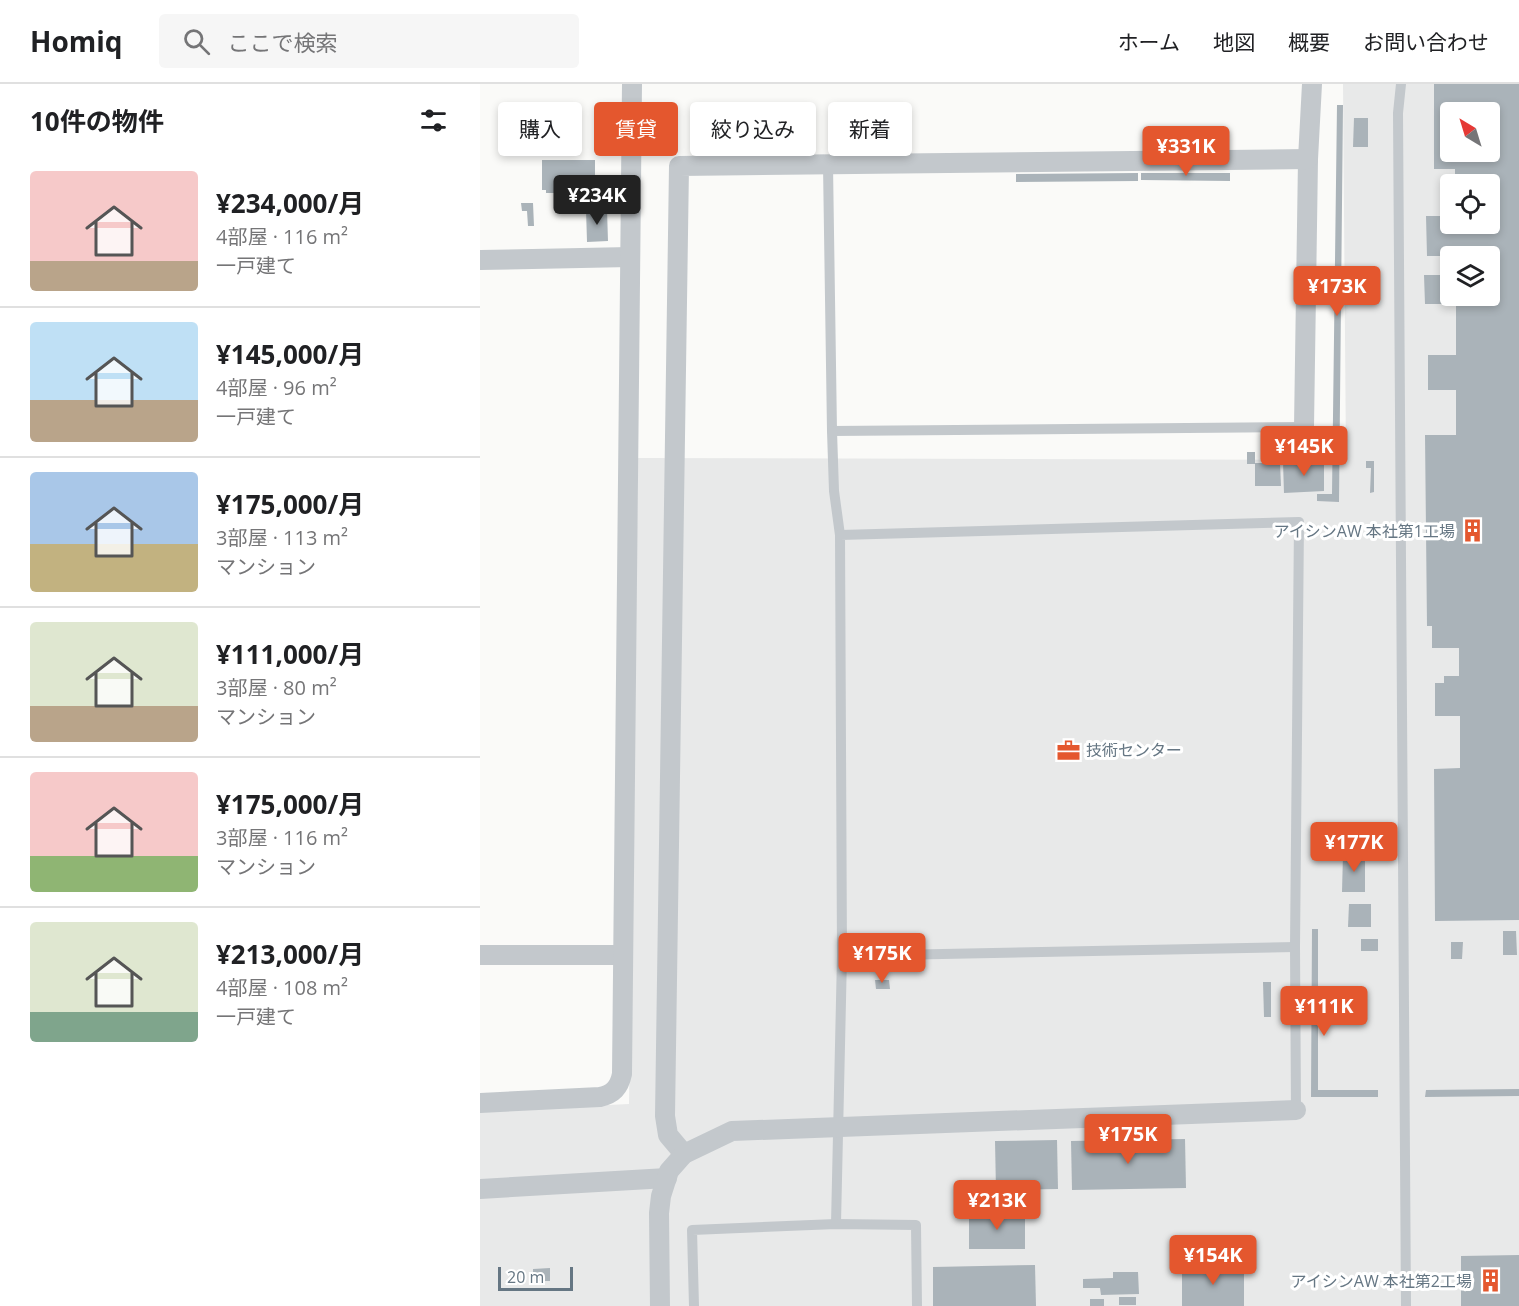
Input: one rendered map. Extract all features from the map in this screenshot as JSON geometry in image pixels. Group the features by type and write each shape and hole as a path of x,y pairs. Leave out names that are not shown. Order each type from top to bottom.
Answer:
{"street":[{"path":"480,1103 600,1097 616,1090 622,1074 632,84"},
{"path":"1304,427 1308,159 1312,84"},
{"path":"684,1154 668,1135 665,1116 679,166 1308,159"},
{"path":"480,260 630,257"},
{"path":"480,955 622,955"},
{"path":"660,1306 659,1213 661,1196 669,1171 684,1154 732,1131 1296,1110"},
{"path":"480,1189 667,1178"}],"lane":[{"path":"1401,84 1398,113 1406,1306"},
{"path":"828,165 832,431 834,491 840,535 842,956 836,1224"},
{"path":"832,431 1304,427"},
{"path":"840,535 1299,522 1295,947 1296,1110"},
{"path":"842,956 1295,947"},
{"path":"694,1306 692,1230 836,1224 916,1225 917,1306"}],"shaded area":[{"path":"1343,84 1519,84 1519,1306 480,1306 480,1111 629,1104 638,458 1346,460"}],"building":[{"name":"アイシンAW 本社第1工場","path":"1434,84 1519,84 1519,920 1435,921 1434,769 1460,768 1460,716 1435,716 1435,683 1444,683 1444,676 1459,676 1459,648 1432,648 1432,626 1427,626 1425,435 1456,435 1456,390 1428,390 1428,355 1456,355 1456,306 1500,306 1500,246 1440,246 1440,256 1427,256 1426,216 1440,216 1440,234 1500,234 1500,174 1455,174 1455,169 1434,169"},
{"path":"1337,105 1343,105 1339,502 1317,501 1317,494 1332,494"},
{"path":"1354,118 1368,118 1368,147 1353,147"},
{"path":"542,160 595,160 595,187 585,187 585,190 569,190 569,193 546,193 546,190 542,190"},
{"path":"1138,173 1138,181 1016,182 1016,174"},
{"path":"1141,173 1230,173 1230,181 1141,180"},
{"path":"521,203 533,203 534,226 528,226 527,211 522,211"},
{"path":"586,210 607,210 608,241 587,242"},
{"name":"アイシンAW 本社第1工場","path":"1424,275 1440,275 1440,304 1425,304"},
{"path":"1247,452 1255,452 1255,464 1247,464"},
{"path":"1324,461 1324,491 1284,493 1283,462"},
{"path":"1366,461 1374,461 1374,492 1370,493 1371,468 1366,468"},
{"path":"1255,463 1280,463 1281,486 1255,486"},
{"path":"1343,854 1365,854 1365,892 1342,892"},
{"path":"1349,904 1371,904 1371,927 1348,927"},
{"path":"1312,929 1318,929 1318,1090 1378,1090 1378,1097 1311,1097"},
{"path":"1503,931 1516,931 1517,955 1503,955"},
{"path":"1361,939 1378,939 1378,951 1361,951"},
{"path":"1451,942 1463,942 1462,959 1451,959"},
{"path":"875,980 889,980 890,989 876,989"},
{"path":"1263,982 1271,982 1271,1017 1264,1017"},
{"path":"1519,1089 1519,1096 1425,1097 1426,1090"},
{"path":"1185,1139 1186,1188 1072,1190 1071,1141"},
{"path":"1057,1140 1058,1189 996,1190 995,1141"},
{"path":"969,1213 1025,1213 1025,1249 969,1249"},
{"name":"アイシンAW 本社第2工場","path":"1519,1255 1519,1306 1461,1306 1461,1256"},
{"path":"1035,1265 1036,1306 933,1306 933,1267"},
{"path":"1182,1265 1244,1265 1244,1306 1182,1306"},
{"path":"550,1268 550,1281 533,1281 533,1269"},
{"path":"1113,1272 1138,1272 1139,1294 1101,1295 1100,1288 1083,1288 1083,1279 1113,1278"},
{"path":"1119,1297 1136,1297 1136,1305 1119,1305"},
{"path":"1090,1299 1104,1299 1104,1306 1090,1306"}],"place":[{"name":"アイシンAW 本社第1工場","path":"1473,531"},
{"name":"技術センター","path":"1068,750"},
{"name":"アイシンAW 本社第2工場","path":"1490,1281"}]}
